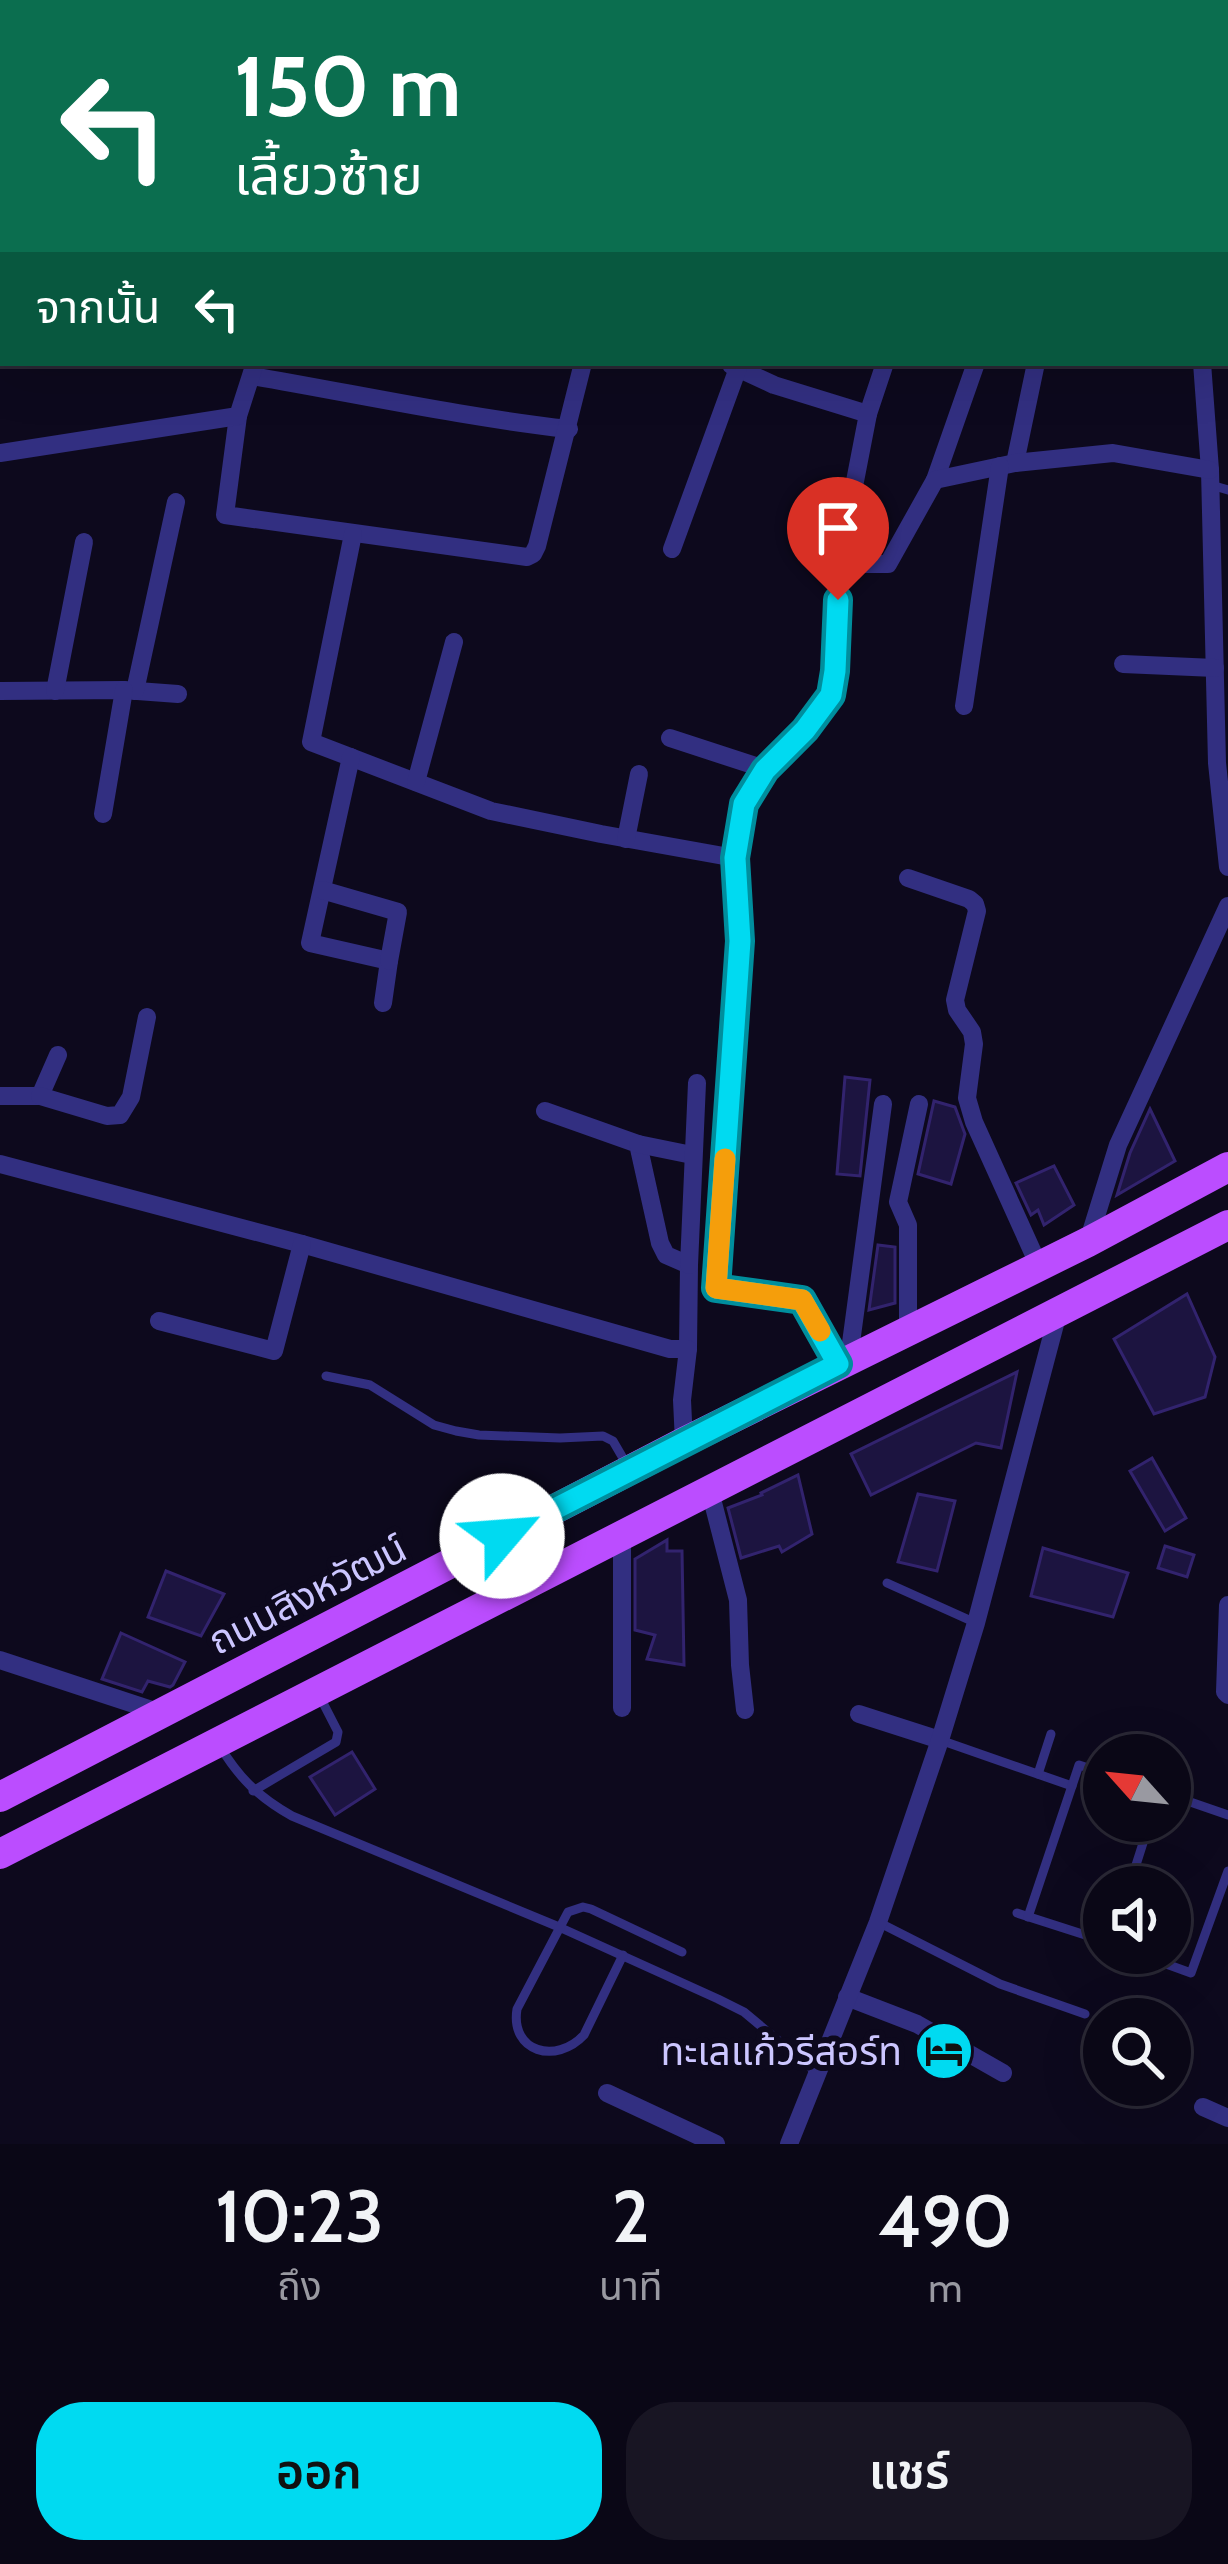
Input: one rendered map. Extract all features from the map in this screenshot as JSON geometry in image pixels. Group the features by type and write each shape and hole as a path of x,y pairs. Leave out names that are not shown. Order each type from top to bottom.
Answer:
{"main road":[{"name":"ถนนสิงหวัฒน์","path":"0,1797 684,1442 1088,1242 1228,1167"},
{"path":"1,1851 1228,1225"}],"street":[{"path":"568,429 490,420 254,369 238,416 225,515 527,557 537,546 568,429 582,366"},
{"path":"673,549 732,366 774,385 868,415"},
{"path":"844,1361 802,1300 716,1288 740,941 735,858 744,804 765,770 805,730 831,695 839,565 868,415 884,366"},
{"path":"839,565 888,564 935,480 975,366"},
{"path":"964,706 1008,465 1035,366"},
{"path":"1202,366 1216,482 1217,763 1228,867"},
{"path":"0,453 238,416"},
{"path":"935,480 1008,465 1113,453 1216,482"},
{"path":"104,814 176,502"},
{"path":"353,534 311,742 491,811 735,858"},
{"path":"55,692 84,542"},
{"path":"416,782 454,642"},
{"path":"1123,664 1215,668"},
{"path":"0,691 178,694"},
{"path":"670,738 765,770"},
{"path":"352,757 310,943 389,962"},
{"path":"626,839 639,774"},
{"path":"908,878 975,904 955,1000 974,1044 967,1098 978,1134 1039,1266"},
{"path":"322,890 398,912 382,1003"},
{"path":"1088,1242 1118,1145 1228,906"},
{"path":"0,1096 40,1096 107,1115 120,1114 131,1097 147,1017"},
{"path":"40,1096 58,1055"},
{"path":"684,1442 682,1400 698,1083"},
{"path":"844,1361 883,1104"},
{"path":"908,1330 908,1225 898,1202 919,1104"},
{"path":"545,1112 638,1144 692,1155"},
{"path":"638,1144 660,1243 666,1255 689,1265"},
{"path":"0,1164 670,1349 688,1349"},
{"path":"159,1321 274,1351 302,1244"},
{"path":"789,2144 878,1922 940,1740 1058,1313"},
{"path":"710,1491 738,1600 745,1710"},
{"path":"622,1537 622,1708"},
{"path":"1228,1605 1228,1696"},
{"path":"0,1660 161,1713"},
{"path":"860,1714 940,1740"},
{"path":"847,1996 917,2024 1003,2073"},
{"path":"607,2093 716,2144"},
{"path":"1203,2107 1228,2118"}],"lane":[{"path":"326,1376 370,1385 434,1425 479,1436 603,1436 613,1441 630,1470"},
{"path":"887,1583 976,1623"},
{"path":"254,1791 336,1742 338,1732 318,1692"},
{"path":"1038,1774 1051,1734"},
{"path":"940,1740 1072,1786"},
{"path":"218,1743 254,1791 292,1816 559,1927 744,2012 817,2073"},
{"path":"1083,1766 1079,1765 1022,1915 1083,1934"},
{"path":"1191,1802 1228,1815"},
{"path":"1191,1973 1228,1871"},
{"path":"623,1955 578,2042 563,2052 550,2053 525,2041 515,2020 517,2009 568,1912 583,1907 682,1952"},
{"path":"878,1922 1000,1984 1083,2014"}],"building":[{"path":"845,1077 870,1080 860,1176 837,1174"},
{"path":"934,1101 955,1107 965,1134 951,1184 918,1174"},
{"path":"1150,1109 1175,1161 1117,1195 1130,1153"},
{"path":"1054,1166 1074,1205 1044,1225 1038,1210 1031,1215 1016,1183"},
{"path":"878,1245 895,1247 895,1303 869,1310"},
{"path":"1187,1294 1215,1357 1205,1397 1154,1414 1114,1339"},
{"path":"1017,1372 1001,1448 976,1443 871,1495 851,1454"},
{"path":"1152,1458 1186,1518 1165,1531 1130,1471"},
{"path":"798,1475 812,1534 782,1552 779,1546 741,1558 728,1508"},
{"path":"918,1494 955,1501 937,1571 898,1562"},
{"path":"667,1540 667,1551 682,1551 684,1665 647,1659 655,1635 635,1630 635,1559"},
{"path":"1165,1546 1194,1555 1187,1577 1158,1568"},
{"path":"1043,1548 1128,1573 1113,1617 1031,1596"},
{"path":"166,1571 224,1594 201,1636 148,1617"},
{"path":"121,1633 185,1662 173,1685 148,1681 142,1692 102,1679"},
{"path":"352,1752 375,1789 335,1815 310,1777"}],"slow traffic":[{"path":"725,1159 716,1288 802,1300 820,1331"}],"place":[{"name":"ทะเลแก้วรีสอร์ท","path":"944,2051"}],"route":[{"path":"502,1536 838,1364 802,1300 716,1288 740,941 735,858 744,804 765,770 805,730 831,695 838,600"}]}
